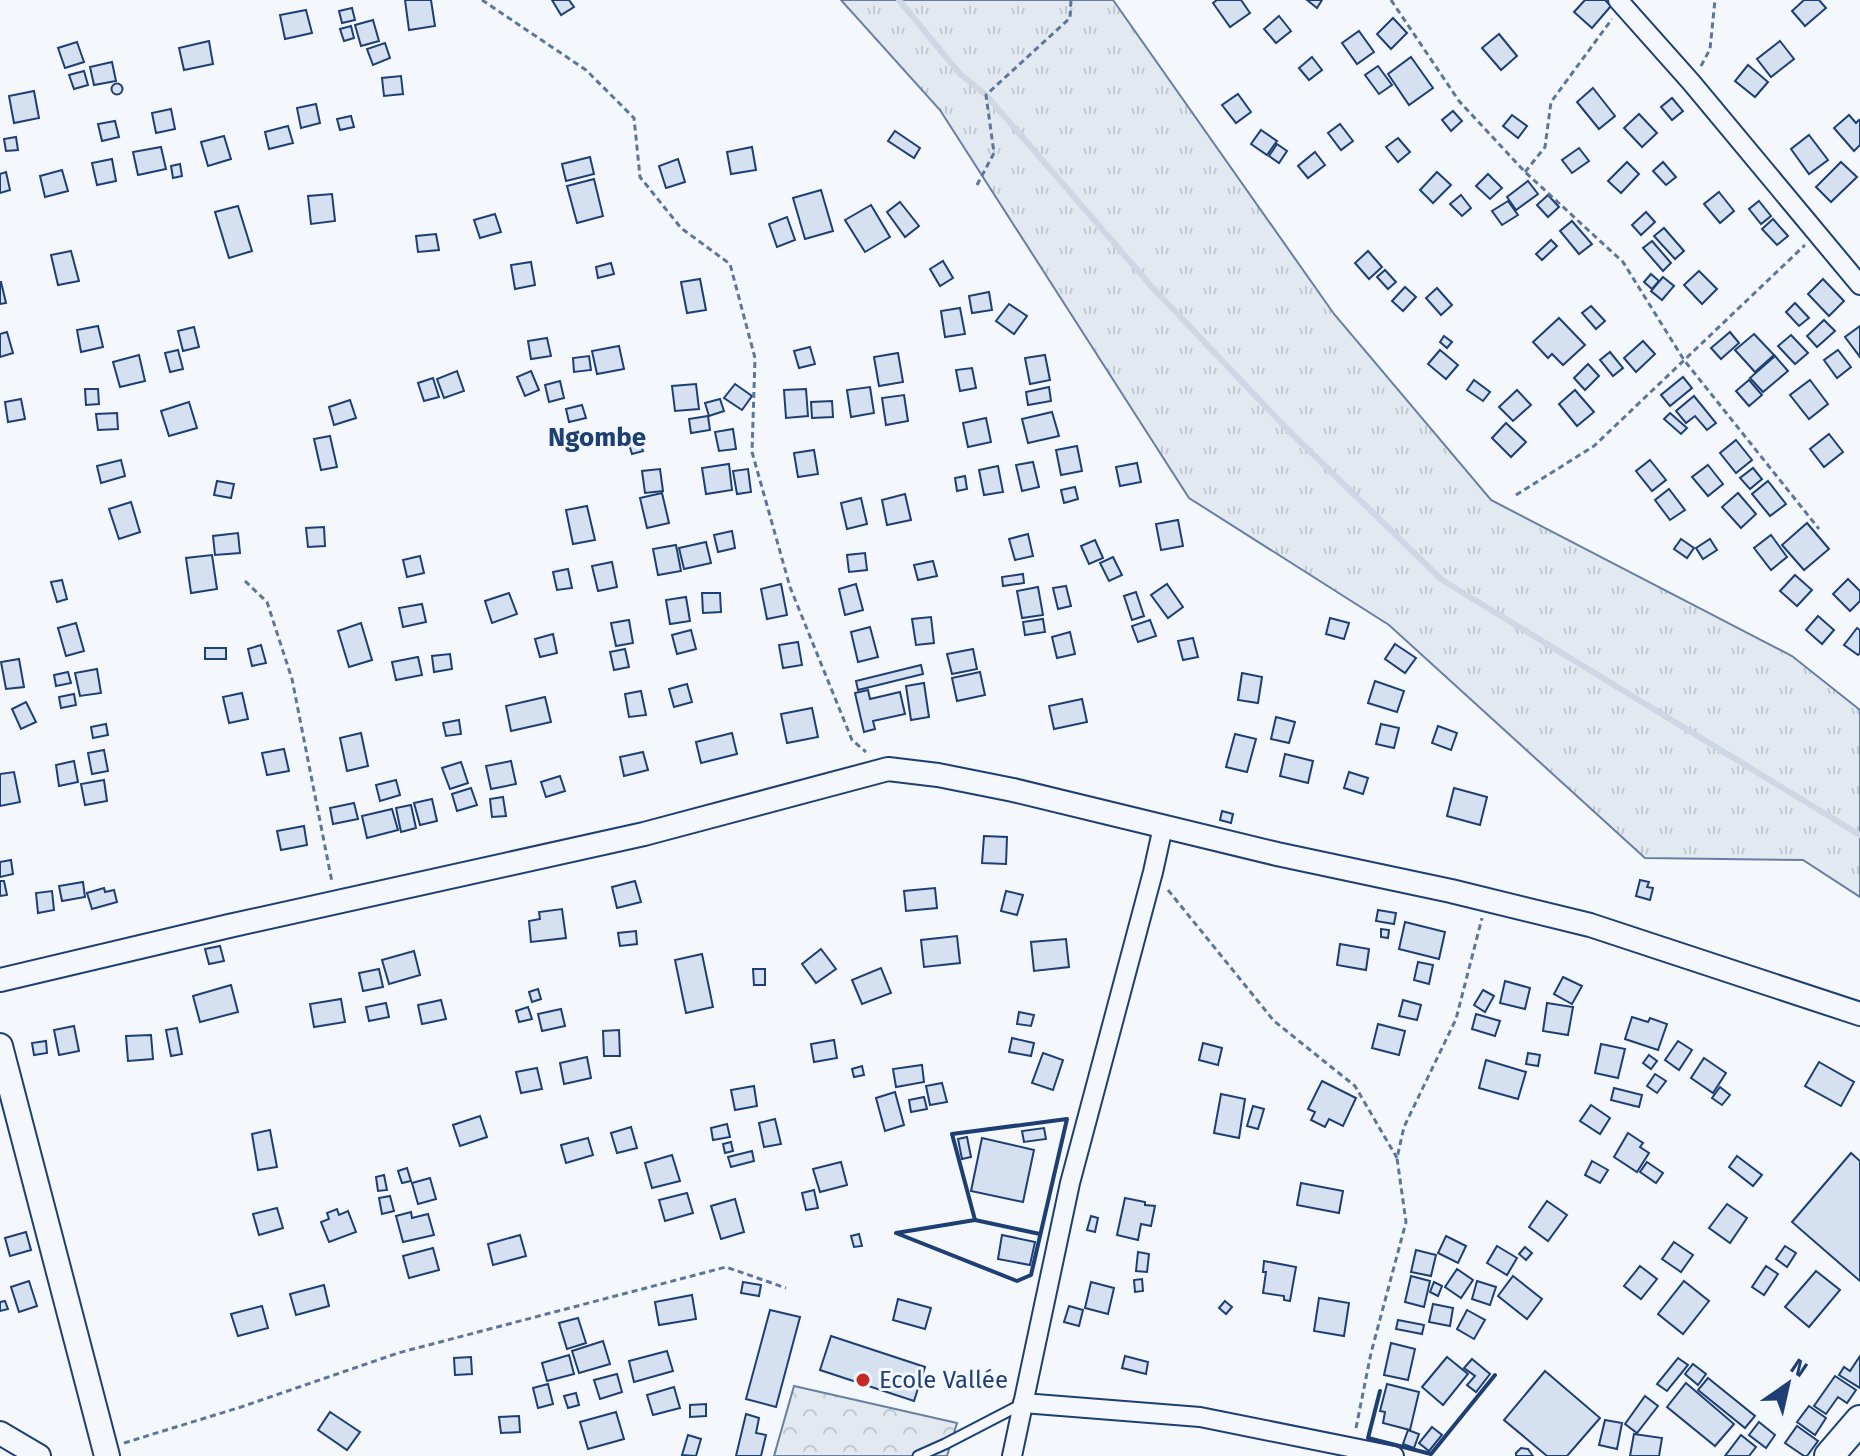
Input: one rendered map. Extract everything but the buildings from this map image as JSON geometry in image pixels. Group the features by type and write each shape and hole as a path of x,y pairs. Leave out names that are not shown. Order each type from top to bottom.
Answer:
{"main road":[{"path":"0,1046 106,1452"},
{"path":"1829,1456 1860,1420"}],"street":[{"path":"1620,2 1691,82 1816,234 1858,277"},
{"path":"0,980 644,834 888,769 1013,790 1590,925 1860,1014"},
{"path":"1012,1456 1070,1183 1163,827"},
{"path":"1023,1403 1200,1417 1351,1452 1394,1456"},
{"path":"0,1433 39,1456"}],"lane":[{"path":"918,1456 1023,1403"}],"path":[{"path":"482,0 586,70 634,118 640,177 681,228 730,264 755,358 752,452 790,587 852,740 888,769"},
{"path":"977,185 994,153 986,95 1070,18 1071,0"},
{"path":"1391,0 1459,101 1525,172 1623,262 1684,360 1819,529"},
{"path":"1691,82 1710,49 1715,0"},
{"path":"1525,172 1545,147 1551,102 1620,2"},
{"path":"1516,495 1594,446 1816,234"},
{"path":"245,581 267,602 292,679 336,902"},
{"path":"1153,872 1274,1021 1355,1086 1397,1158"},
{"path":"1351,1452 1371,1353 1406,1222 1397,1158 1404,1127 1456,1019 1487,900"},
{"path":"106,1452 398,1353 726,1267 786,1288"}],"green space":[{"path":"841,0 1113,0 1334,314 1491,500 1792,656 1860,710 1860,897 1803,860 1645,858 1389,625 1189,498 940,110"},
{"path":"794,1386 957,1423 947,1456 774,1456"}],"waterway":[{"path":"899,0 960,74 986,95 1152,287 1287,429 1442,580 1860,835"}],"wall":[{"path":"1067,1119 1031,1275 1017,1281 896,1233 975,1220 952,1134 1067,1119"},
{"path":"975,1220 1040,1234"},
{"path":"1380,1391 1368,1438 1431,1454 1495,1375"}],"place":[{"name":"Ecole Vallée","path":"863,1380"}],"district":[{"name":"Ngombe","path":"597,437"}]}
